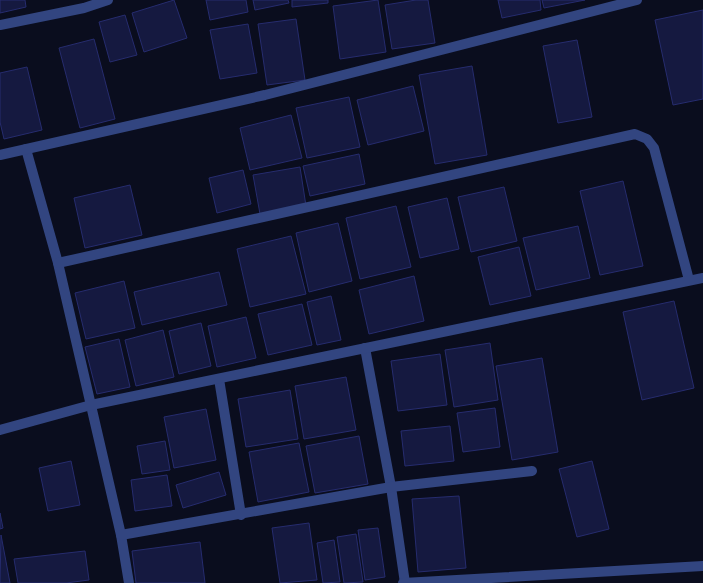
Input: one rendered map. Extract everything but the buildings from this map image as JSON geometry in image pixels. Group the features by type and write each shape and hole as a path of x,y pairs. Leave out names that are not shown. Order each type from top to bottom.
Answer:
{"street":[{"path":"0,25 84,8 108,0"},
{"path":"0,155 265,95 636,0"},
{"path":"58,263 635,134 647,140 654,148 689,280"},
{"path":"26,149 58,263 121,535 129,583"},
{"path":"0,430 91,405 703,278"},
{"path":"365,348 391,487 404,583 703,566"},
{"path":"219,379 241,515"},
{"path":"121,535 391,487 532,471"}]}
